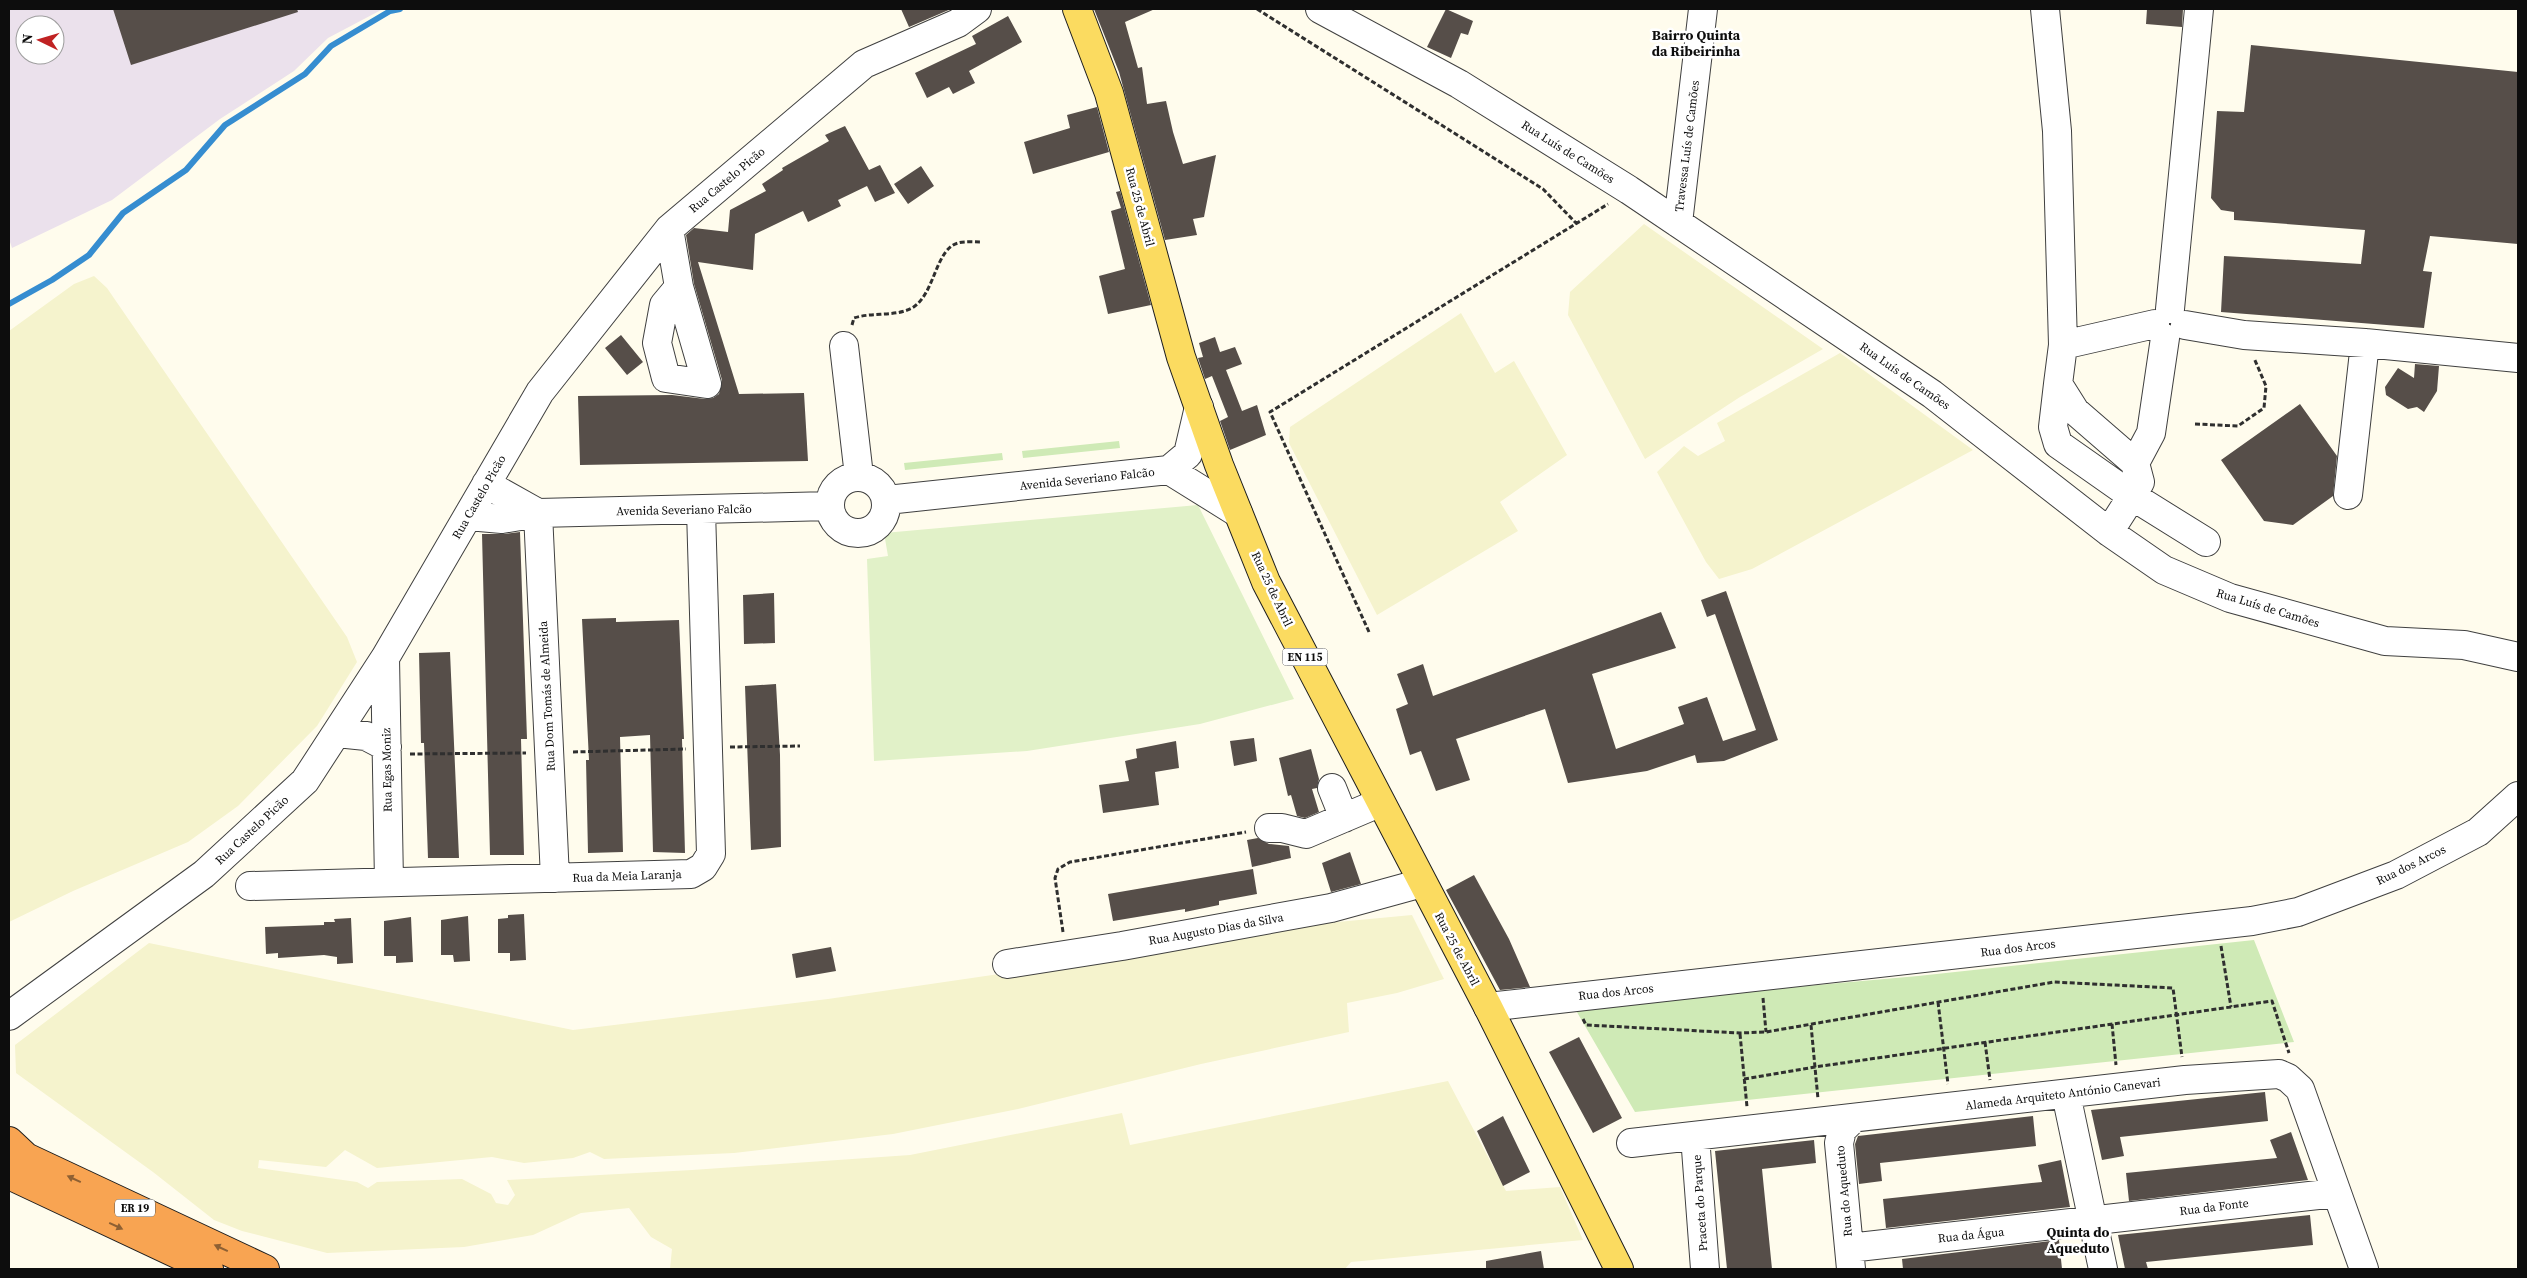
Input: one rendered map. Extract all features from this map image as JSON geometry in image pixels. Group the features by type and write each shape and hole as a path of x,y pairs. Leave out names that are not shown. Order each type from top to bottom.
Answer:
{"highway":[{"name":"ER 19","path":"9,1142 26,1157 265,1269"},
{"name":"ER 19","path":"9,1175 209,1269"}],"main road":[{"name":"Rua 25 de Abril","path":"1077,9 1109,93 1181,357 1219,465 1266,582 1488,1007 1619,1269"}],"street":[{"name":"Rua Castelo Picão","path":"9,1016 204,874 305,781 385,658 540,392 670,229 864,64 958,23 977,9"},
{"name":"Rua Luís de Camões","path":"1320,9 1458,84 1629,190 1932,394 2109,532 2164,570 2230,598 2385,641 2464,645 2518,657"},
{"name":"Travessa Luís de Camões","path":"1678,223 1703,9"},
{"path":"2045,9 2057,131 2063,345 2053,427 2058,444 2132,496 2206,542"},
{"path":"2135,463 2151,433 2169,324 2199,9"},
{"path":"670,229 679,287"},
{"path":"2063,345 2169,324 2244,335 2365,343 2518,358"},
{"path":"2348,495 2365,343"},
{"path":"844,346 859,476"},
{"path":"2058,384 2075,411 2135,463 2140,482 2109,532"},
{"path":"1199,407 1179,467 1238,513"},
{"name":"Avenida Severiano Falcão","path":"887,500 1179,467 1219,465"},
{"path":"859,476 869,478 878,484 887,500 886,510 881,522 873,530 864,533 855,533 843,529 836,523 830,506 832,494 838,484 847,478 859,476"},
{"path":"486,484 538,513"},
{"name":"Avenida Severiano Falcão","path":"468,516 502,519 538,513 830,506"},
{"name":"Rua da Meia Laranja","path":"250,886 691,874 703,867 711,854 701,510"},
{"name":"Rua Dom Tomás de Almeida","path":"538,513 555,878"},
{"name":"Rua Egas Moniz","path":"385,658 389,882"},
{"path":"337,733 366,736 387,751"},
{"path":"1332,788 1344,818"},
{"name":"Rua dos Arcos","path":"1488,1007 1572,996 1762,977 2252,921 2298,912 2396,875 2478,832 2518,796"},
{"path":"1269,828 1282,828 1306,834 1380,802"},
{"name":"Rua Augusto Dias da Silva","path":"1007,964 1331,908 1422,883"},
{"name":"Alameda Arquiteto António Canevari","path":"1631,1143 2184,1080 2269,1074 2283,1076 2295,1083 2300,1089 2364,1269"},
{"path":"2066,1094 2104,1269"},
{"name":"Rua do Aqueduto","path":"1850,1259 1839,1143 1842,1130 1854,1118"},
{"name":"Praceta do Parque","path":"1695,1136 1705,1269"},
{"name":"Rua da Fonte","path":"2093,1221 2336,1193"},
{"name":"Rua da Água","path":"1850,1259 2093,1221"}],"path":[{"path":"1257,9 1542,189 1576,224"},
{"path":"1370,632 1270,412 1629,190"},
{"path":"844,346 854,318 868,314 911,308 922,298 944,255 957,243 982,242"},
{"path":"2195,424 2238,426 2264,408 2266,386 2244,335"},
{"path":"387,751 549,753 800,746"},
{"path":"1066,955 1055,878 1058,869 1070,862 1269,828"},
{"path":"2220,940 2231,1007"},
{"path":"1762,977 1766,1032"},
{"path":"1572,996 1586,1024 1740,1034 1811,1025 2054,982 2173,988 2184,1080"},
{"path":"1744,1079 2272,1001 2289,1054"},
{"path":"1938,1002 1950,1107"},
{"path":"2112,1024 2118,1088"},
{"path":"1811,1025 1820,1122"},
{"path":"1740,1034 1750,1130"},
{"path":"1985,1042 1993,1103"}],"shaded area":[{"path":"9,9 383,9 328,38 294,71 220,119 112,200 12,248 9,239"},
{"path":"1644,224 1823,349 1740,397 1645,459 1568,315 1570,292"},
{"path":"94,276 107,288 347,637 357,662 317,726 238,806 188,842 73,891 9,922 9,331 74,284"},
{"path":"1461,313 1495,373 1514,361 1567,455 1500,502 1518,531 1377,615 1289,443 1290,427"},
{"path":"1840,353 1973,450 1752,569 1719,579 1706,562 1657,472 1684,446 1698,456 1725,441 1717,423"},
{"path":"1412,915 1444,979 1397,993 1347,1003 1349,1032 1201,1064 1018,1109 893,1134 734,1153 604,1159 590,1152 573,1158 524,1163 492,1157 377,1168 345,1150 326,1167 259,1160 258,1168 357,1182 368,1188 377,1182 462,1179 491,1194 496,1203 508,1205 515,1195 507,1180 910,1155 1122,1113 1130,1145 1448,1081 1506,1191 1560,1187 1583,1240 1351,1262 1345,1269 670,1269 672,1249 651,1237 629,1208 581,1213 533,1235 464,1247 327,1253 242,1231 214,1220 153,1172 16,1073 15,1045 149,943 573,1030 828,999 1006,973 1096,964 1327,923"}],"green space":[{"path":"1119,441 1120,448 1023,458 1022,451"},
{"path":"1002,453 1003,460 905,470 904,463"},
{"path":"1198,505 1294,699 1200,724 1027,751 874,761 867,559 888,556 884,533"},
{"path":"2254,940 2294,1042 1635,1112 1574,1007 1918,976"}],"building":[{"path":"113,9 297,9 298,12 131,65"},
{"path":"901,9 951,9 909,27"},
{"path":"1094,9 1155,9 1125,22 1138,68 1142,67 1147,104 1166,101 1183,164 1216,155 1204,217 1193,219 1197,235 1165,240 1119,72"},
{"path":"1446,9 1473,21 1468,35 1461,33 1451,58 1427,47"},
{"path":"2147,9 2183,9 2182,27 2146,24"},
{"path":"1008,16 1022,42 969,71 975,83 953,94 949,87 927,98 915,73 976,44 972,36"},
{"path":"2251,45 2518,72 2518,244 2430,236 2423,271 2432,272 2424,328 2221,312 2224,256 2361,264 2365,230 2234,220 2234,212 2221,210 2211,198 2217,111 2244,112"},
{"path":"1097,107 1109,152 1033,174 1024,142 1070,128 1067,115"},
{"path":"845,126 869,170 880,165 895,193 875,202 867,186 838,200 841,206 808,222 803,211 755,234 753,270 698,262 739,394 804,393 808,461 580,465 578,396 672,395 705,399 713,398 719,394 722,380 694,284 686,235 694,228 728,232 730,210 766,191 762,184 783,170 782,168 829,141 825,135"},
{"path":"921,166 934,186 908,204 894,184"},
{"path":"1120,191 1151,305 1108,314 1099,276 1125,269 1111,211 1121,208 1116,192"},
{"path":"621,335 643,362 627,375 605,348"},
{"path":"1215,337 1220,352 1235,347 1242,364 1226,370 1242,411 1257,405 1266,435 1230,450 1220,421 1228,417 1212,376 1205,379 1198,358 1203,357 1199,343"},
{"path":"2415,364 2439,366 2437,391 2424,412 2417,407 2408,409 2386,395 2385,387 2398,368 2414,378"},
{"path":"2300,404 2337,456 2333,496 2293,525 2264,521 2221,460"},
{"path":"520,532 527,739 521,739 524,855 490,855 482,534"},
{"path":"1726,591 1778,740 1724,761 1697,763 1695,755 1647,771 1568,783 1545,709 1456,739 1470,780 1436,791 1421,751 1410,755 1396,709 1408,704 1397,674 1423,664 1433,696 1661,612 1676,648 1592,674 1616,749 1684,724 1678,707 1707,697 1723,741 1756,730 1715,614 1707,617 1701,600"},
{"path":"774,593 775,643 744,644 743,595"},
{"path":"616,618 616,622 679,620 684,739 682,739 685,853 653,852 650,735 620,737 623,852 588,853 586,760 589,760 582,619"},
{"path":"450,652 459,858 428,858 424,743 421,743 419,653"},
{"path":"776,684 780,755 781,847 751,850 745,686"},
{"path":"1254,738 1257,761 1234,766 1230,741"},
{"path":"1176,741 1179,768 1155,772 1159,805 1103,813 1099,785 1129,781 1125,761 1137,758 1136,749"},
{"path":"1311,749 1319,779 1317,788 1312,789 1319,812 1305,818 1297,816 1291,795 1288,796 1279,758"},
{"path":"1258,838 1269,844 1289,846 1291,858 1252,867 1247,840"},
{"path":"1350,852 1361,884 1331,892 1322,863"},
{"path":"1253,869 1257,894 1219,901 1219,905 1185,912 1185,909 1113,921 1108,894"},
{"path":"1474,875 1509,939 1530,987 1500,990 1446,890"},
{"path":"524,914 526,960 510,961 510,953 498,953 498,919 508,918 508,915"},
{"path":"468,916 470,961 454,962 453,955 441,955 441,920"},
{"path":"411,917 413,962 396,963 396,956 384,956 384,921"},
{"path":"351,918 353,963 337,964 337,957 324,955 278,958 278,953 266,954 265,927 324,925 324,922 335,922 334,919"},
{"path":"831,947 836,971 796,978 792,954"},
{"path":"1579,1037 1622,1118 1593,1133 1549,1052"},
{"path":"2265,1092 2268,1121 2120,1137 2124,1156 2102,1160 2091,1110"},
{"path":"1503,1116 1530,1172 1503,1186 1477,1131"},
{"path":"2033,1116 2036,1146 1880,1163 1882,1181 1859,1184 1855,1144 1858,1136"},
{"path":"2291,1132 2308,1180 2129,1201 2126,1173 2277,1158 2270,1140"},
{"path":"1814,1140 1816,1163 1762,1169 1772,1269 1727,1269 1715,1151"},
{"path":"2061,1160 2070,1207 1886,1228 1883,1199 2042,1182 2038,1165"},
{"path":"2310,1215 2313,1245 2146,1262 2148,1269 2125,1269 2118,1235"},
{"path":"2059,1240 2062,1269 1903,1269 1902,1259"},
{"path":"1541,1251 1544,1269 1486,1269 1486,1261"}],"waterway":[{"path":"9,304 52,280 89,255 123,213 186,170 225,125 305,74 331,46 390,11 400,9"}],"district":[{"name":"Bairro Quinta da Ribeirinha","path":"1696,43"},
{"name":"Quinta do Aqueduto","path":"2078,1240"}]}
